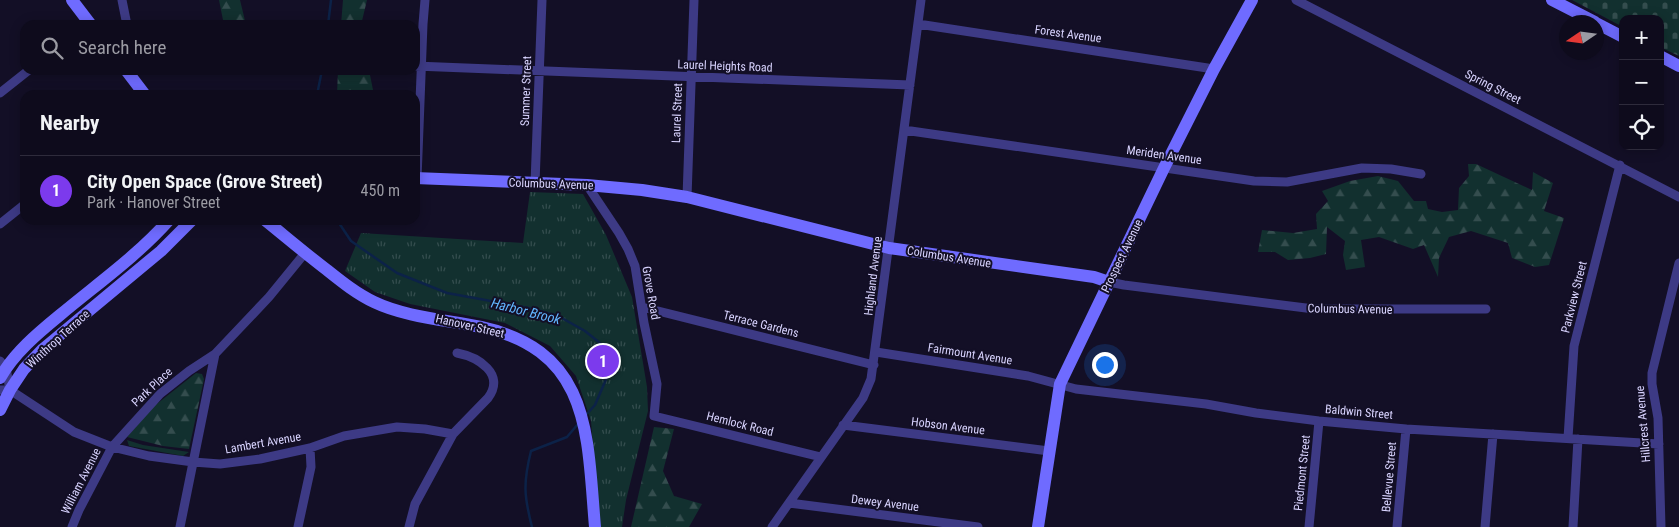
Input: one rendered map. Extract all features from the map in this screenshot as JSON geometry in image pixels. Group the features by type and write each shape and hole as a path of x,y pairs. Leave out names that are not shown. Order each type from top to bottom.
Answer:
{"street":[{"path":"72,0 86,20"},
{"path":"122,0 126,20"},
{"path":"420,47 425,0"},
{"name":"Summer Street","path":"535,183 542,0"},
{"name":"Laurel Street","path":"686,198 694,0"},
{"name":"Highland Avenue","path":"772,527 867,389 874,365 921,0"},
{"name":"Prospect Avenue","path":"1038,527 1060,384 1164,168 1214,69 1252,0"},
{"name":"Spring Street","path":"1296,0 1679,197"},
{"path":"1552,0 1581,15"},
{"name":"Forest Avenue","path":"918,24 1214,69"},
{"path":"1604,27 1619,35"},
{"path":"1664,58 1679,66"},
{"name":"Laurel Heights Road","path":"420,66 910,85"},
{"path":"0,94 23,75"},
{"path":"132,75 142,90"},
{"path":"418,75 418,90"},
{"name":"Meriden Avenue","path":"904,130 1269,182 1287,182 1362,168 1391,169 1420,174"},
{"name":"Parkview Street","path":"1568,438 1574,346 1620,165"},
{"name":"Columbus Avenue","path":"420,178 587,185 642,190 686,198 889,248 1094,277 1124,285 1314,309 1486,309"},
{"name":"Grove Road","path":"587,185 628,249 635,266 657,384 654,416"},
{"path":"0,224 20,208"},
{"name":"Winthrop Terrace","path":"2,369 37,334 152,239 165,225"},
{"name":"Winthrop Terrace","path":"0,410 5,390 43,349 161,251 187,225"},
{"name":"Hanover Street","path":"271,225 358,293 375,302 402,311 499,332 526,343 549,360 560,371 576,398 583,420 588,448 595,527"},
{"path":"152,239 161,251"},
{"name":"Park Place","path":"112,447 160,394 189,371 215,354 269,297 306,253"},
{"name":"Hillcrest Avenue","path":"1661,527 1658,418 1652,373 1679,263"},
{"path":"96,284 106,298"},
{"name":"Terrace Gardens","path":"642,307 874,365"},
{"name":"Fairmount Avenue","path":"876,352 1028,376 1060,384"},
{"path":"409,527 415,504 453,434 488,398 495,385 492,374 484,366 471,356 457,353"},
{"path":"180,527 215,354"},
{"path":"2,369 5,390"},
{"name":"Baldwin Street","path":"1060,384 1083,390 1206,404 1256,413 1320,421 1406,429 1659,444"},
{"name":"Lambert Avenue","path":"5,390 74,432 112,447 149,456 193,462 220,464 260,459 310,448 344,436 397,427 453,434"},
{"name":"Hemlock Road","path":"654,416 821,457"},
{"name":"Piedmont Street","path":"1309,527 1320,421"},
{"name":"Hobson Avenue","path":"844,425 1049,451"},
{"name":"Bellevue Street","path":"1397,527 1406,429"},
{"path":"1485,527 1493,434"},
{"path":"1573,527 1578,439"},
{"name":"William Avenue","path":"72,527 112,447"},
{"path":"298,527 311,467 310,448"},
{"name":"Dewey Avenue","path":"790,503 978,527"}],"green space":[{"path":"219,0 240,0 245,20 223,20"},
{"path":"343,0 367,0 362,20 341,20"},
{"path":"1572,0 1679,0 1679,56 1664,49 1664,15 1619,15 1619,25 1604,17 1604,15 1600,15"},
{"path":"338,75 370,75 373,90 337,90"},
{"path":"1468,164 1476,164 1532,190 1533,172 1553,183 1544,211 1564,218 1549,265 1535,267 1512,258 1508,243 1471,231 1449,237 1439,258 1438,277 1424,245 1413,249 1379,237 1361,240 1365,267 1346,270 1343,255 1345,241 1327,227 1326,254 1288,260 1275,252 1258,252 1262,230 1293,233 1317,229 1316,214 1328,201 1322,191 1350,181 1378,176 1398,181 1414,201 1426,201 1428,209 1442,212 1458,210 1459,188 1469,176"},
{"path":"530,192 583,194 606,235 632,297 647,387 648,411 626,500 622,527 599,527 591,421 576,376 550,346 505,323 410,304 375,292 345,271 361,233 523,243"},
{"path":"196,373 202,374 204,379 189,449 163,446 127,437 153,407"},
{"path":"654,427 674,429 663,471 674,496 702,504 689,527 631,527"},
{"path":"127,440 143,445 189,452 183,456 129,446"}],"waterway":[{"name":"Harbor Brook","path":"329,20 331,0"},
{"name":"Harbor Brook","path":"318,90 321,75"},
{"name":"Harbor Brook","path":"340,225 351,241 397,273 447,293 534,309 560,317 585,331 600,343 607,377 595,405 585,416"},
{"name":"Harbor Brook","path":"532,527 527,507 526,489 531,451 567,437 578,424"}],"place":[{"name":"City Open Space (Grove Street)","path":"603,361"}]}
